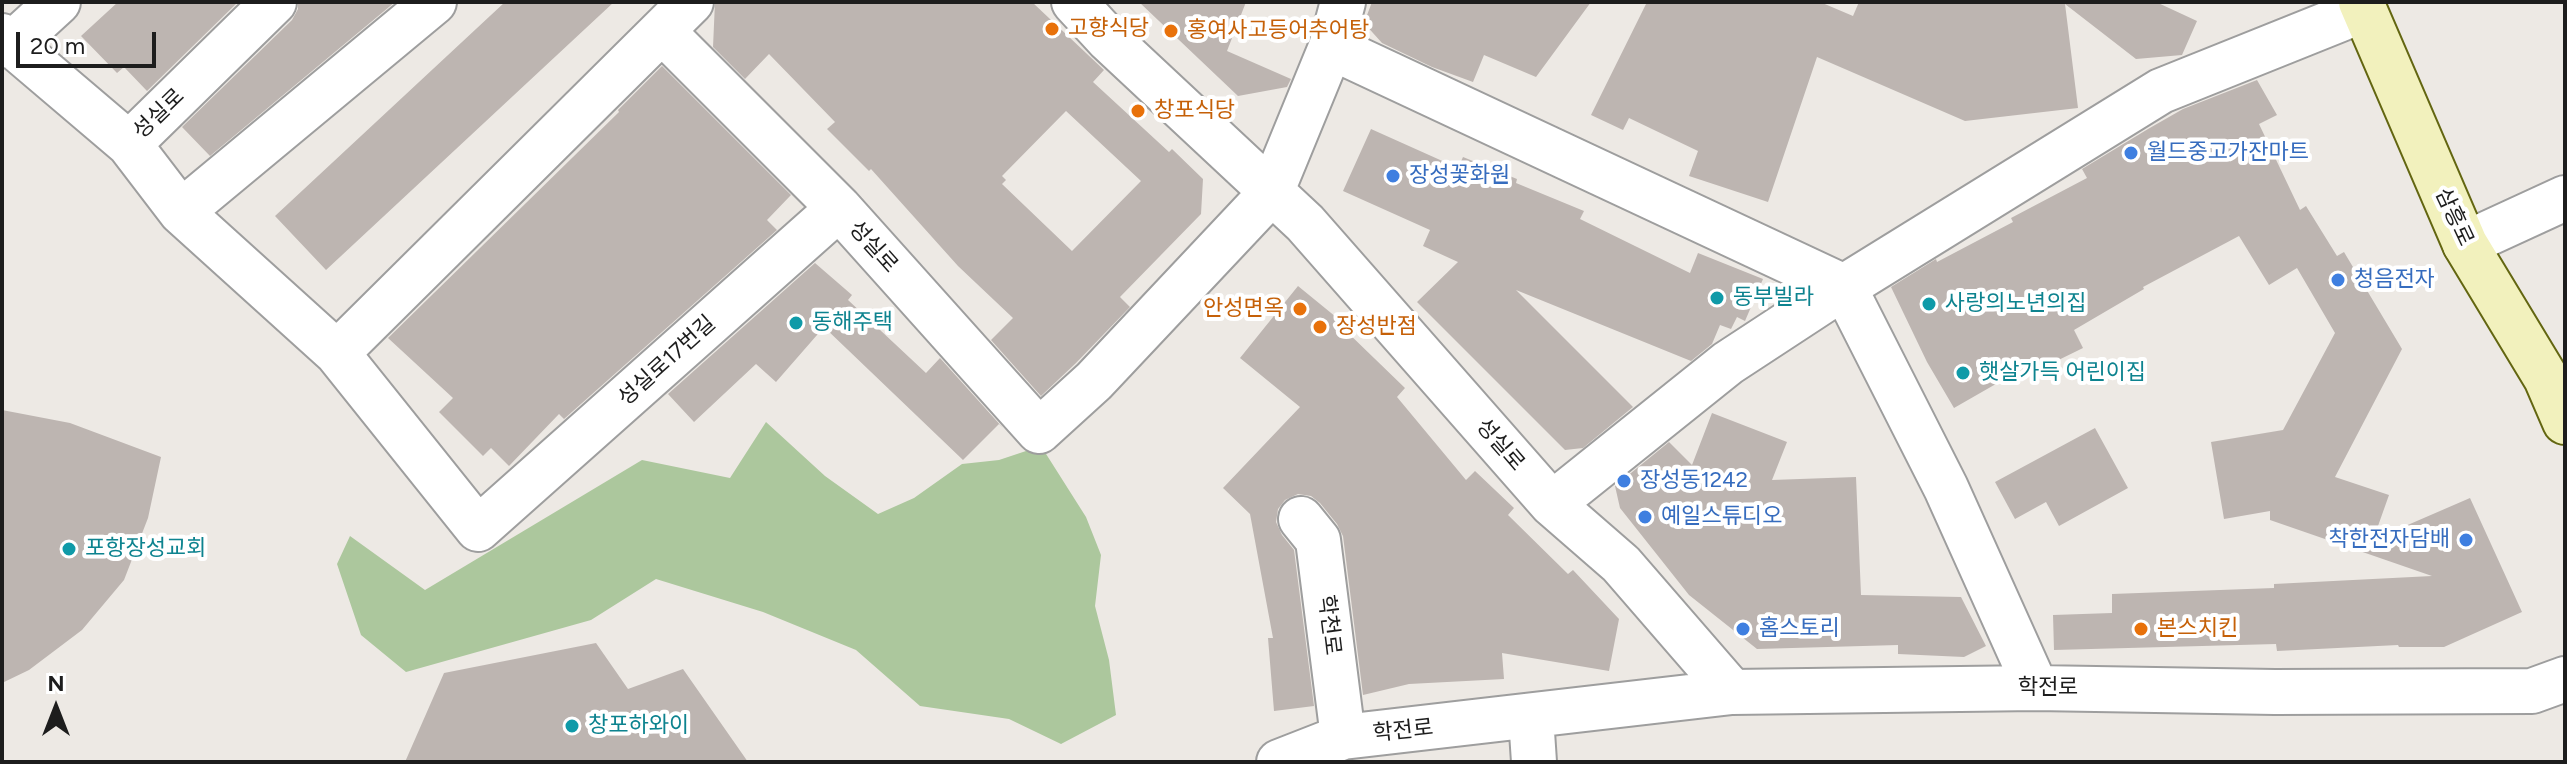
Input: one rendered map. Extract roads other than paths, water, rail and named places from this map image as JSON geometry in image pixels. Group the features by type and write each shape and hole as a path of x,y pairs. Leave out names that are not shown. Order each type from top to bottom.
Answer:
{"street":[{"path":"6,41 58,2"},
{"name":"성실로","path":"6,41 129,144 274,2"},
{"path":"181,212 434,2"},
{"name":"성실로","path":"1074,2 1109,40 1305,223 1552,504 1621,564 1732,692"},
{"path":"1271,193 1331,47 1343,2"},
{"path":"2308,2 2362,6"},
{"path":"1552,504 1728,363 1844,287 2161,91 2362,6"},
{"name":"삼흥로","path":"2362,6 2465,244 2546,378 2565,422"},
{"path":"337,353 677,17 839,208"},
{"path":"1331,47 1844,287 1946,488 2036,688"},
{"name":"성실로17번길","path":"129,144 181,212 337,353 478,529 839,208"},
{"name":"성실로","path":"839,208 1039,431 1094,381 1271,193"},
{"path":"2465,244 2565,198"},
{"name":"학천로","path":"1301,519 1318,540 1343,737"},
{"name":"학전로","path":"1279,762 1343,737 1732,692 2036,688 2275,692 2532,691 2565,679"},
{"path":"1531,717 1534,762"}],"place":[{"name":"고향식당","path":"1052,29"},
{"name":"홍여사고등어추어탕","path":"1171,31"},
{"name":"창포식당","path":"1138,111"},
{"name":"월드중고가잔마트","path":"2131,153"},
{"name":"장성꽃화원","path":"1393,176"},
{"name":"청음전자","path":"2338,280"},
{"name":"동부빌라","path":"1717,298"},
{"name":"사랑의노년의집","path":"1929,304"},
{"name":"안성면옥","path":"1300,309"},
{"name":"동해주택","path":"796,323"},
{"name":"장성반점","path":"1320,327"},
{"name":"햇살가득 어린이집","path":"1963,373"},
{"name":"장성동1242","path":"1624,481"},
{"name":"예일스튜디오","path":"1645,517"},
{"name":"착한전자담배","path":"2466,540"},
{"name":"포항장성교회","path":"69,549"},
{"name":"홈스토리","path":"1743,629"},
{"name":"본스치킨","path":"2141,629"},
{"name":"창포하와이","path":"572,726"}]}
